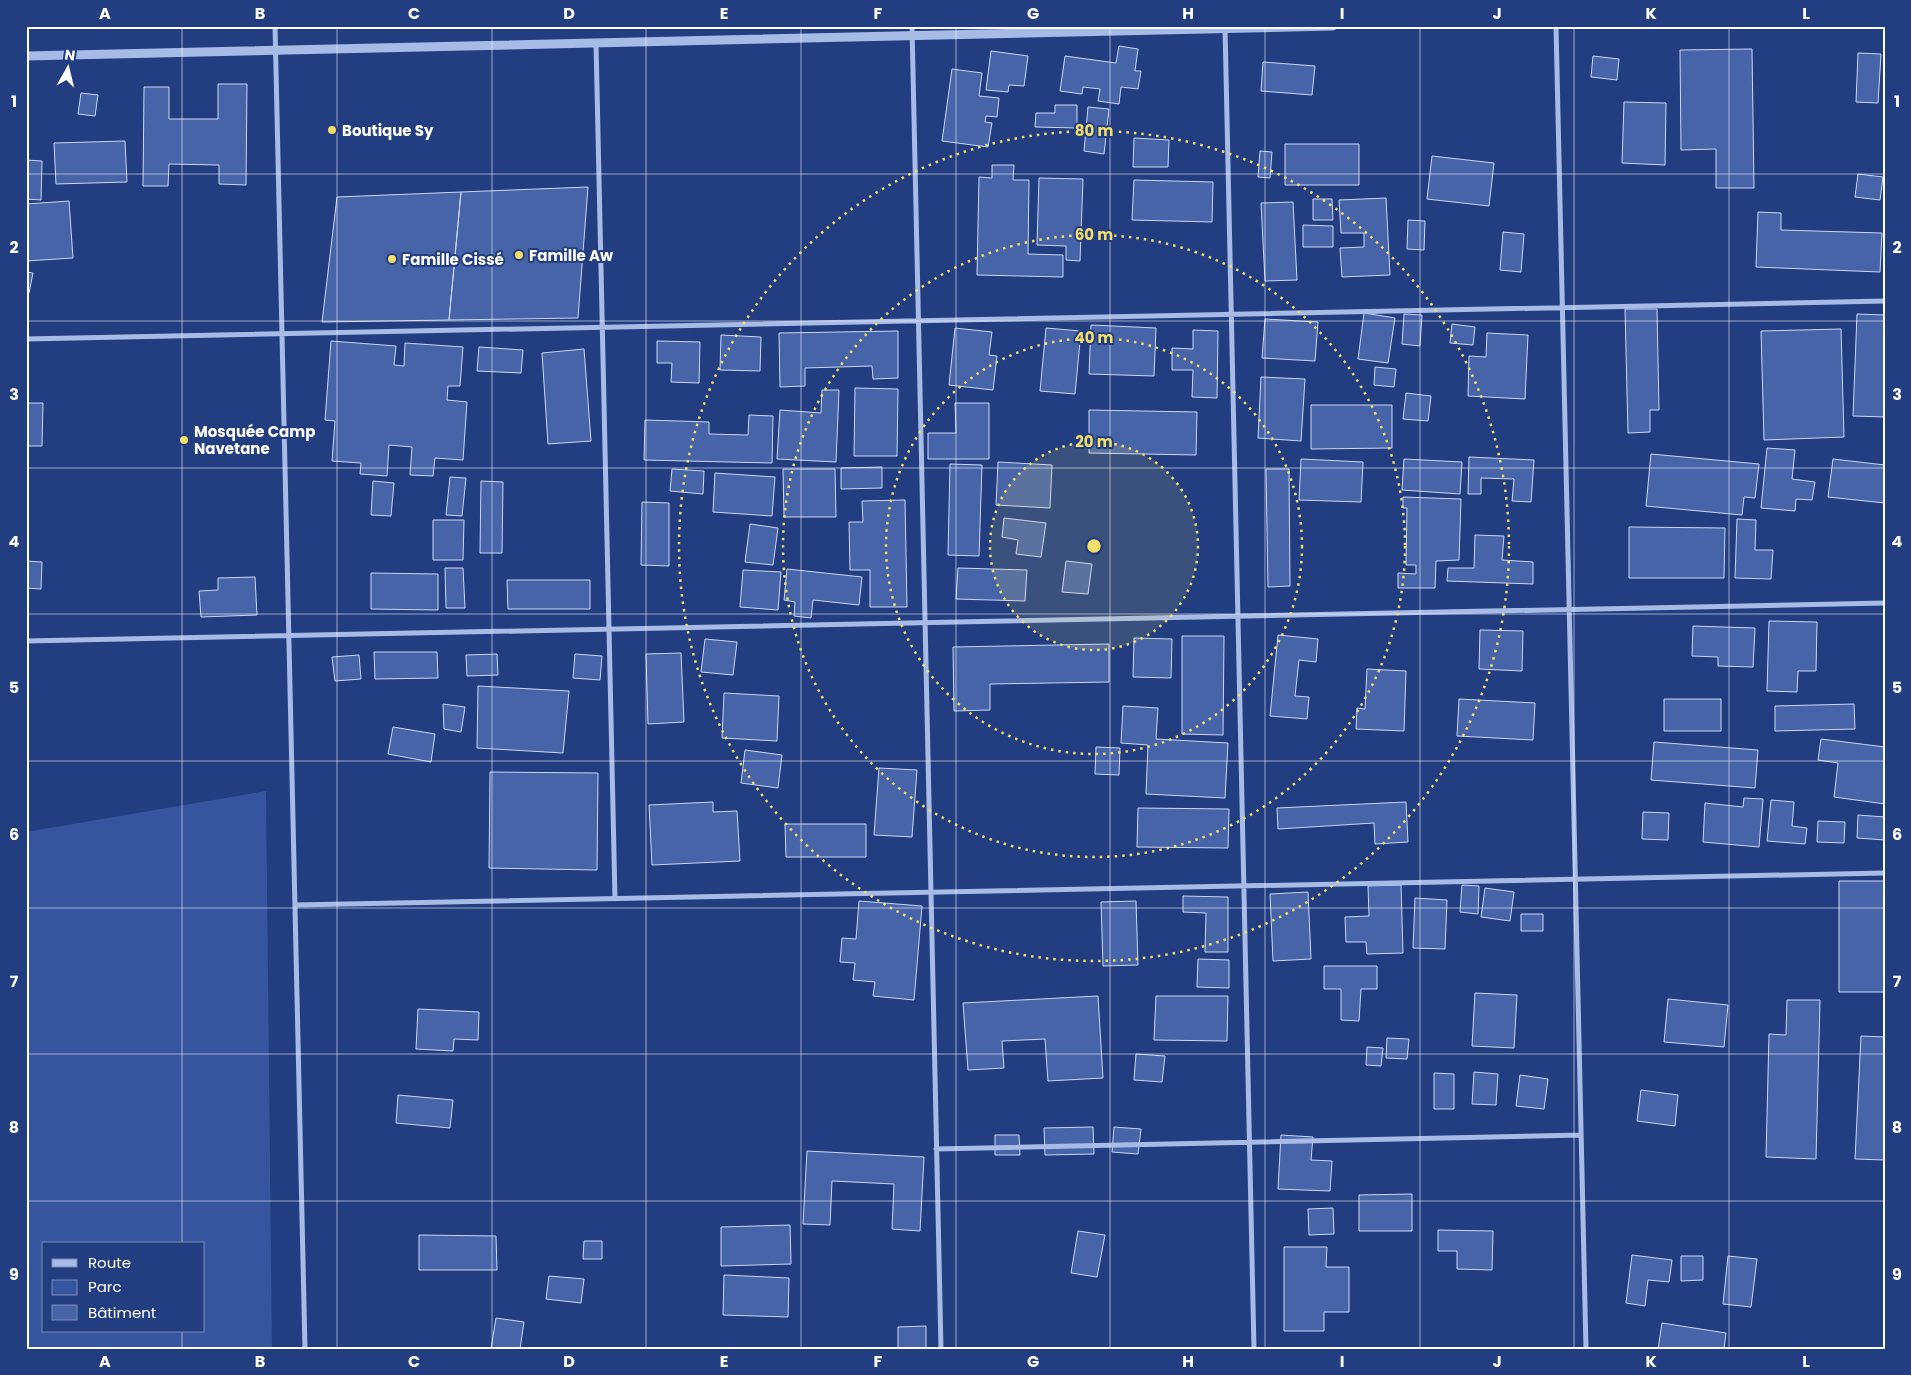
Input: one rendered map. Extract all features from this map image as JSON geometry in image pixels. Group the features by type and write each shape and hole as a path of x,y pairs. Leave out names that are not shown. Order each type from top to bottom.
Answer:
{"street":[{"path":"275,26 305,1349"},
{"path":"26,56 596,43 912,31 1334,26"},
{"path":"1556,26 1586,1349"},
{"path":"1225,27 1254,1349"},
{"path":"912,31 941,1349"},
{"path":"596,43 615,899"},
{"path":"26,339 1885,301"},
{"path":"26,641 1885,603"},
{"path":"295,905 1885,873"},
{"path":"936,1149 1581,1135"}],"green space":[{"path":"266,791 272,1349 26,1349 26,832"}],"building":[{"path":"1119,46 1138,49 1135,71 1141,71 1138,89 1121,87 1119,104 1098,101 1100,89 1083,87 1082,94 1060,91 1065,56 1116,63"},
{"path":"1752,49 1754,188 1716,188 1716,149 1681,150 1680,50"},
{"path":"991,51 1028,56 1024,86 1009,85 1008,92 986,90"},
{"path":"1858,53 1881,54 1878,103 1856,102"},
{"path":"1593,56 1619,59 1617,80 1591,77"},
{"path":"1263,62 1315,66 1312,95 1261,91"},
{"path":"952,69 982,73 979,96 999,98 997,117 986,116 985,122 992,123 988,147 942,141"},
{"path":"218,84 247,84 246,185 219,184 219,165 169,164 168,186 143,186 144,87 169,87 169,119 218,119"},
{"path":"81,93 98,95 95,116 78,114"},
{"path":"1624,102 1666,103 1665,165 1622,163"},
{"path":"1055,105 1077,105 1077,128 1035,127 1036,113 1055,113"},
{"path":"1088,107 1109,109 1104,154 1084,151"},
{"path":"1134,138 1169,140 1168,167 1133,167"},
{"path":"125,141 127,182 56,184 54,143"},
{"path":"1285,144 1359,144 1359,185 1285,185"},
{"path":"1260,151 1272,152 1270,178 1258,177"},
{"path":"1432,156 1494,163 1489,206 1427,199"},
{"path":"26,160 42,161 41,200 26,199"},
{"path":"992,165 1014,165 1013,180 1029,180 1028,254 1063,255 1063,277 977,275 979,177 992,178"},
{"path":"1858,174 1883,177 1880,200 1855,197"},
{"path":"1039,178 1083,179 1080,261 1066,260 1066,246 1037,245"},
{"path":"1134,180 1213,182 1212,222 1132,220"},
{"name":"Famille Aw","path":"588,187 578,318 449,320 461,192"},
{"name":"Famille Cissé","path":"461,192 449,320 322,322 337,197"},
{"path":"1386,198 1390,275 1342,277 1340,248 1364,247 1364,233 1341,233 1339,200"},
{"path":"1313,199 1332,199 1333,220 1313,220"},
{"path":"69,201 73,258 26,261 26,204"},
{"path":"1293,202 1297,280 1265,281 1261,203"},
{"path":"1758,212 1781,213 1781,230 1882,233 1880,272 1756,267"},
{"path":"1408,220 1425,221 1424,250 1407,249"},
{"path":"1303,225 1333,226 1333,247 1303,247"},
{"path":"1503,232 1524,234 1521,272 1500,270"},
{"path":"26,272 33,273 29,293 26,293"},
{"path":"1625,309 1657,309 1659,410 1650,410 1650,432 1628,433"},
{"path":"1364,313 1395,318 1388,363 1358,359"},
{"path":"1404,314 1422,315 1420,346 1402,344"},
{"path":"1857,314 1885,315 1885,417 1853,416"},
{"path":"1265,319 1318,322 1315,361 1262,358"},
{"path":"1452,324 1475,327 1473,345 1450,343"},
{"path":"1091,325 1156,328 1154,376 1089,374"},
{"path":"955,328 992,332 989,355 997,356 993,390 949,385"},
{"path":"1046,328 1081,331 1075,394 1040,391"},
{"path":"1841,329 1844,437 1764,440 1761,331"},
{"path":"1193,330 1218,331 1217,398 1192,397 1193,370 1172,370 1172,348 1193,349"},
{"path":"898,331 898,378 873,379 872,366 805,368 805,386 780,387 779,333"},
{"path":"1487,333 1528,335 1525,399 1468,396 1469,356 1486,357"},
{"path":"721,335 761,337 760,371 720,370"},
{"path":"331,341 396,346 394,365 404,366 405,343 463,347 460,386 448,386 447,400 467,402 463,460 435,458 433,476 410,475 412,447 389,445 387,476 360,474 361,463 332,461 335,421 325,420"},
{"path":"657,341 700,342 699,383 671,382 672,363 657,363"},
{"path":"479,347 523,350 521,373 477,371"},
{"path":"584,349 591,441 548,444 542,353"},
{"path":"1375,367 1396,369 1394,387 1374,385"},
{"path":"1261,377 1305,379 1301,441 1258,438"},
{"path":"855,388 898,389 897,456 854,456"},
{"path":"822,390 839,390 836,462 777,459 780,410 821,413"},
{"path":"1406,393 1431,396 1428,421 1403,419"},
{"path":"26,403 43,403 42,446 26,446"},
{"path":"955,403 989,403 989,459 928,459 928,433 956,433"},
{"path":"1311,405 1392,405 1392,448 1311,449"},
{"path":"1089,410 1197,412 1196,455 1089,453"},
{"path":"749,415 773,416 772,463 644,460 645,420 709,422 709,434 748,435"},
{"path":"1767,448 1795,450 1792,479 1815,482 1812,500 1796,499 1795,511 1761,508"},
{"path":"1651,454 1759,464 1755,498 1744,497 1742,515 1646,506"},
{"path":"1469,457 1534,460 1531,502 1512,501 1514,479 1481,478 1481,494 1468,494"},
{"path":"1301,459 1363,462 1361,502 1299,500"},
{"path":"1404,459 1462,462 1460,494 1402,490"},
{"path":"1833,459 1885,465 1885,503 1828,497"},
{"path":"998,462 1052,465 1050,508 996,505"},
{"path":"950,464 982,465 979,556 948,555"},
{"path":"882,467 882,488 841,489 841,468"},
{"path":"672,469 704,471 703,494 670,491"},
{"path":"783,469 835,469 836,517 784,517"},
{"path":"1266,469 1289,469 1290,586 1268,587"},
{"path":"715,473 775,477 772,516 713,512"},
{"path":"450,477 466,478 462,516 446,515"},
{"path":"373,481 394,483 391,516 371,515"},
{"path":"481,481 503,482 502,553 480,553"},
{"path":"1403,497 1461,499 1459,560 1436,561 1435,588 1398,588 1398,573 1416,574 1416,565 1406,565 1407,508 1403,508"},
{"path":"905,500 907,607 870,607 870,570 850,570 849,522 863,522 862,501"},
{"path":"642,502 669,503 669,566 641,565"},
{"path":"1004,518 1046,523 1041,557 1016,554 1018,540 1002,537"},
{"path":"1737,519 1756,520 1755,550 1773,550 1771,579 1735,578"},
{"path":"433,520 464,520 463,560 433,560"},
{"path":"750,524 778,528 773,565 745,562"},
{"path":"1629,527 1725,528 1724,578 1629,578"},
{"path":"1475,535 1504,536 1502,560 1533,562 1533,584 1447,581 1448,568 1474,568"},
{"path":"26,561 42,562 41,589 26,588"},
{"path":"1066,561 1092,564 1088,594 1062,592"},
{"path":"445,568 463,568 465,608 446,608"},
{"path":"958,568 1027,570 1025,601 956,599"},
{"path":"787,569 862,577 859,605 813,600 811,618 794,616 795,602 784,600"},
{"path":"743,570 781,572 778,610 740,607"},
{"path":"371,573 438,574 438,610 371,609"},
{"path":"255,577 257,615 201,617 199,591 218,590 218,578"},
{"path":"507,580 590,580 590,609 508,609"},
{"path":"1769,621 1817,622 1816,671 1798,671 1797,692 1767,691"},
{"path":"1693,626 1755,628 1753,667 1718,666 1718,657 1692,656"},
{"path":"1480,630 1523,631 1522,671 1479,669"},
{"path":"1278,635 1318,639 1316,662 1299,660 1295,696 1309,697 1307,719 1270,716"},
{"path":"1182,636 1224,636 1223,735 1182,734"},
{"path":"1134,638 1172,639 1171,678 1133,677"},
{"path":"705,639 737,642 733,675 701,672"},
{"path":"1109,644 1109,682 990,684 990,710 954,711 953,647"},
{"path":"374,652 437,652 438,678 375,679"},
{"path":"681,653 684,722 648,724 646,654"},
{"path":"497,654 498,675 467,676 466,655"},
{"path":"575,654 602,656 600,680 573,678"},
{"path":"359,655 361,679 335,681 332,657"},
{"path":"1367,669 1406,671 1404,731 1356,729 1357,708 1365,709"},
{"path":"478,686 569,691 563,753 477,748"},
{"path":"724,693 779,696 777,741 722,738"},
{"path":"1459,699 1535,703 1533,740 1457,736"},
{"path":"1664,699 1721,699 1721,731 1664,731"},
{"path":"443,704 465,707 461,732 444,729"},
{"path":"1854,704 1855,729 1775,731 1775,706"},
{"path":"1123,706 1158,708 1156,739 1228,743 1225,798 1146,794 1148,745 1121,743"},
{"path":"393,727 435,734 431,762 388,754"},
{"path":"1821,739 1885,747 1885,804 1834,797 1838,763 1818,760"},
{"path":"1654,742 1758,750 1755,788 1651,780"},
{"path":"1096,747 1120,748 1119,775 1095,774"},
{"path":"745,750 782,755 778,788 741,783"},
{"path":"879,768 917,770 912,837 874,835"},
{"path":"490,772 598,773 597,870 489,868"},
{"path":"1744,798 1763,799 1759,847 1703,842 1705,803 1743,807"},
{"path":"1771,800 1794,802 1792,826 1807,828 1805,844 1767,841"},
{"path":"713,802 713,812 737,811 740,861 652,865 649,805"},
{"path":"1406,802 1408,842 1375,844 1374,823 1278,829 1277,808"},
{"path":"1138,808 1229,809 1228,848 1137,847"},
{"path":"1643,812 1669,813 1668,840 1642,839"},
{"path":"1858,815 1885,817 1885,840 1857,838"},
{"path":"1818,821 1845,822 1844,843 1817,842"},
{"path":"785,824 866,824 866,857 786,857"},
{"path":"1839,881 1885,881 1885,992 1839,992"},
{"path":"1401,885 1403,953 1367,954 1366,942 1346,942 1345,917 1369,916 1368,886"},
{"path":"1462,885 1479,886 1478,914 1460,912"},
{"path":"1485,888 1514,892 1510,921 1481,917"},
{"path":"1308,892 1311,959 1273,961 1270,894"},
{"path":"1183,896 1228,897 1228,952 1205,952 1206,913 1183,912"},
{"path":"1415,898 1447,900 1445,949 1413,948"},
{"path":"859,901 922,906 914,1000 873,996 875,982 853,980 855,963 840,962 842,938 856,939"},
{"path":"1136,901 1138,965 1103,966 1101,902"},
{"path":"1521,914 1543,914 1543,931 1521,931"},
{"path":"1198,959 1229,960 1229,988 1197,987"},
{"path":"1324,966 1377,966 1377,989 1361,989 1359,1021 1341,1020 1341,989 1324,989"},
{"path":"1475,993 1517,995 1514,1048 1472,1046"},
{"path":"1098,996 1103,1078 1048,1081 1045,1039 1002,1041 1004,1068 968,1070 963,1003"},
{"path":"1156,996 1228,996 1227,1041 1154,1040"},
{"path":"1668,999 1728,1005 1724,1047 1664,1042"},
{"path":"1787,1000 1820,1000 1816,1159 1766,1157 1769,1034 1786,1035"},
{"path":"418,1009 479,1012 478,1040 454,1039 453,1051 416,1049"},
{"path":"1861,1036 1885,1037 1885,1160 1855,1159"},
{"path":"1387,1038 1409,1039 1407,1059 1386,1058"},
{"path":"1367,1047 1383,1048 1381,1066 1366,1065"},
{"path":"1136,1054 1165,1056 1162,1082 1134,1080"},
{"path":"1474,1072 1498,1074 1496,1105 1472,1104"},
{"path":"1434,1073 1454,1074 1454,1109 1434,1109"},
{"path":"1520,1075 1548,1079 1544,1109 1516,1106"},
{"path":"1641,1090 1678,1095 1675,1126 1637,1121"},
{"path":"398,1095 453,1100 450,1128 396,1123"},
{"path":"1093,1127 1094,1154 1045,1155 1044,1128"},
{"path":"1114,1127 1141,1129 1138,1154 1112,1152"},
{"path":"995,1135 1019,1135 1020,1155 995,1155"},
{"path":"1281,1135 1313,1137 1311,1160 1332,1161 1330,1191 1278,1189"},
{"path":"807,1151 924,1157 920,1231 892,1229 894,1184 832,1181 830,1225 803,1224"},
{"path":"1412,1194 1412,1231 1359,1231 1359,1195"},
{"path":"1333,1208 1334,1234 1309,1235 1308,1209"},
{"path":"790,1225 791,1264 721,1266 721,1227"},
{"path":"1438,1230 1493,1231 1492,1270 1457,1269 1457,1251 1438,1251"},
{"path":"1078,1231 1105,1235 1097,1277 1071,1273"},
{"path":"419,1235 496,1236 497,1270 419,1270"},
{"path":"584,1241 602,1241 602,1259 583,1259"},
{"path":"1284,1247 1327,1247 1326,1267 1349,1267 1349,1312 1324,1312 1324,1331 1284,1331"},
{"path":"1632,1255 1672,1260 1669,1282 1648,1280 1645,1306 1626,1303"},
{"path":"1681,1256 1703,1256 1703,1280 1681,1281"},
{"path":"1728,1256 1757,1259 1751,1307 1723,1304"},
{"path":"724,1275 789,1278 788,1317 723,1315"},
{"path":"549,1276 584,1279 581,1303 546,1299"},
{"path":"496,1318 524,1322 520,1349 491,1349"},
{"path":"1662,1323 1726,1333 1724,1349 1658,1349"},
{"path":"926,1326 926,1349 898,1349 898,1327"}],"place":[{"name":"Boutique Sy","path":"332,130"},
{"name":"Famille Aw","path":"519,255"},
{"name":"Famille Cissé","path":"392,259"},
{"name":"Mosquée Camp Navetane","path":"184,440"}]}
